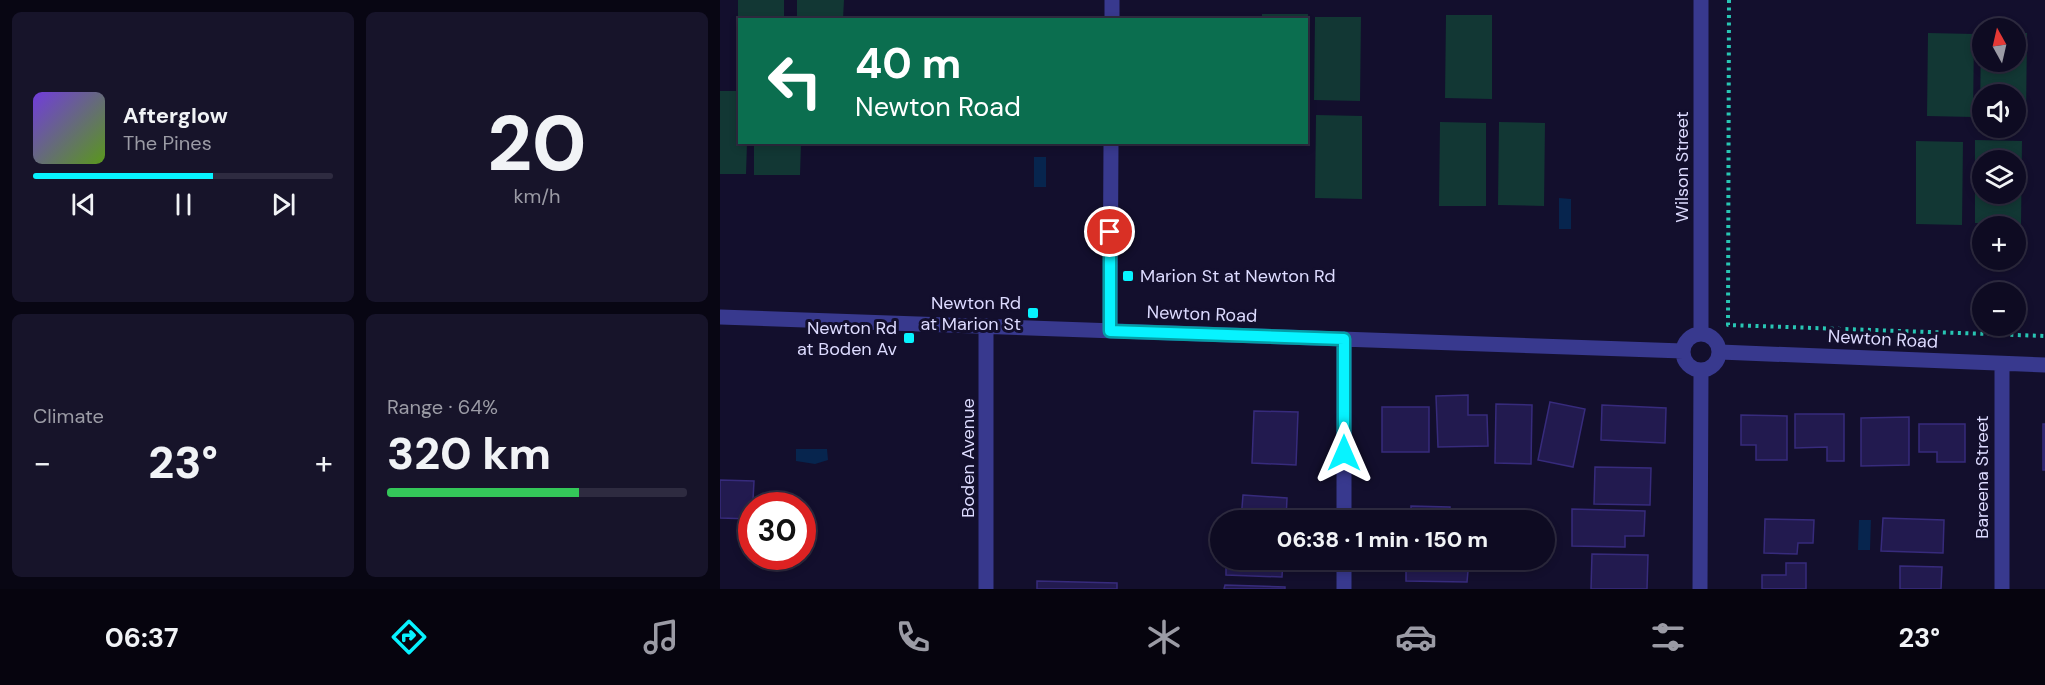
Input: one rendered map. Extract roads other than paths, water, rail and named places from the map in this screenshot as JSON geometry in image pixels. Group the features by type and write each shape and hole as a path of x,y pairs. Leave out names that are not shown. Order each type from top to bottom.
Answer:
{"street":[{"path":"1112,0 1112,18"},
{"name":"Wilson Street","path":"1701,0 1701,333"},
{"path":"1110,331 1111,144"},
{"name":"Newton Road","path":"720,317 1683,351"},
{"name":"Boden Avenue","path":"986,326 986,589"},
{"path":"1701,333 1712,337 1719,346 1720,352 1719,358 1712,367 1701,370 1690,367 1683,357 1683,351 1684,345 1691,337 1701,333"},
{"path":"1344,339 1344,510"},
{"name":"Newton Road","path":"1720,352 2045,365"},
{"name":"Bareena Street","path":"2002,364 2002,589"},
{"path":"1700,589 1701,370"},
{"path":"1344,570 1344,589"}],"water":[{"path":"1034,157 1046,157 1046,187 1034,187"},
{"path":"1559,198 1571,199 1571,229 1559,229"},
{"path":"796,449 827,449 828,460 815,464 796,461"},
{"path":"1859,520 1871,520 1870,550 1858,550"}],"place":[{"name":"Marion St at Newton Rd","path":"1128,276"},
{"name":"Newton Rd at Marion St","path":"1033,313"},
{"name":"Newton Rd at Boden Av","path":"909,338"}]}
